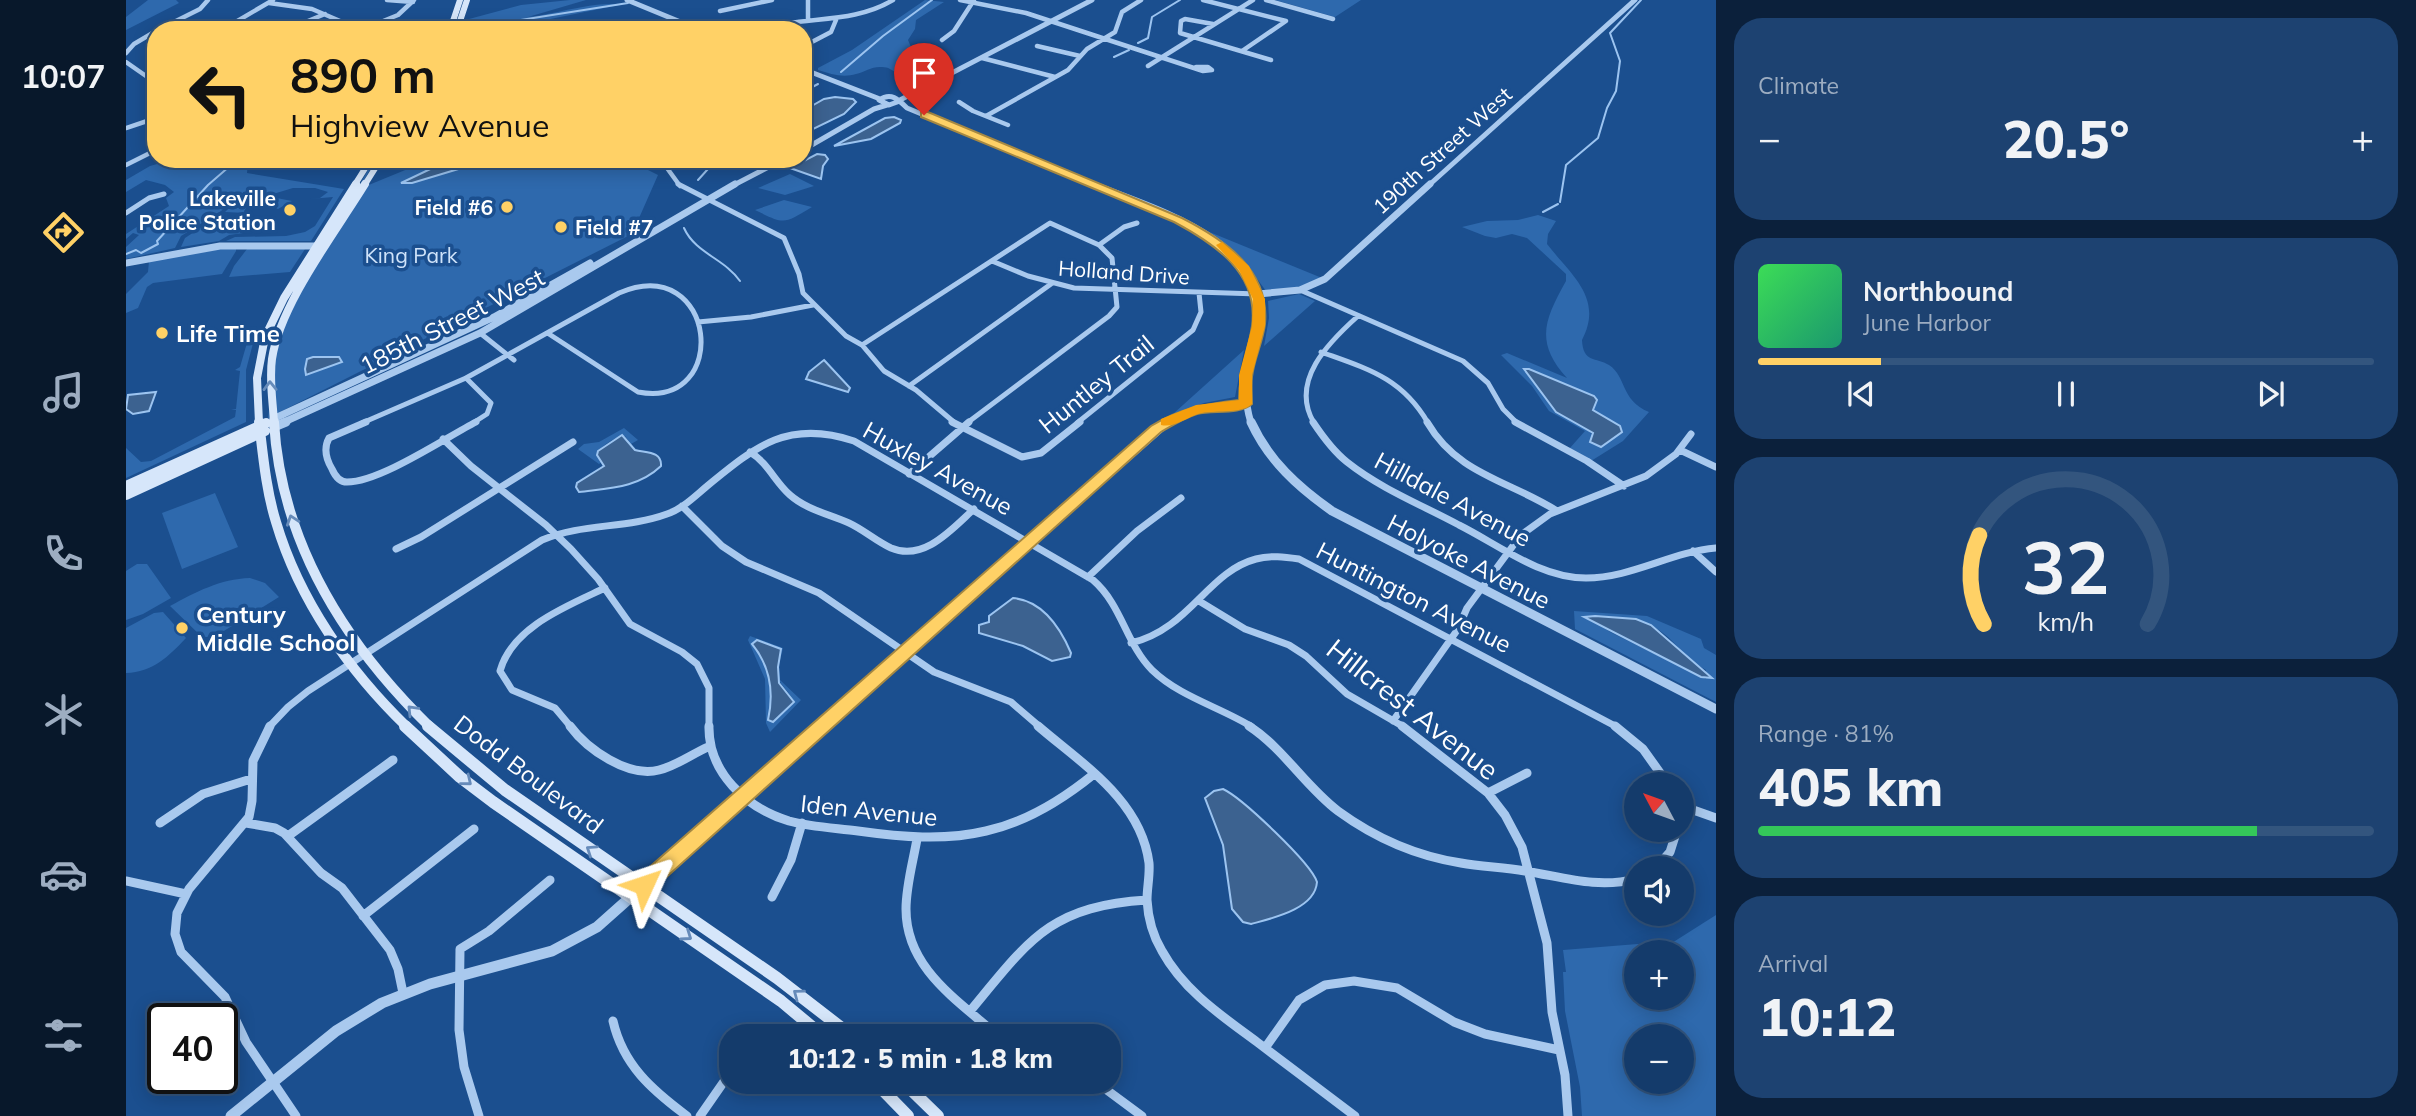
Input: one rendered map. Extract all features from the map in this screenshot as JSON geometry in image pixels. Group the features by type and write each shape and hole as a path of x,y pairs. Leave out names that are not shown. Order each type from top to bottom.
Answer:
{"main road":[{"path":"453,21 460,0"},
{"path":"460,21 467,0"},
{"name":"Dodd Boulevard","path":"367,168 291,304 274,346 269,382 278,478 301,548 327,600 364,654 426,724 476,768 777,978 836,1024"},
{"name":"Dodd Boulevard","path":"375,168 284,298 265,337 257,380 267,483 279,533 318,615 351,663 429,750 492,802 781,1002 808,1024"},
{"name":"185th Street West","path":"126,495 273,423"},
{"name":"185th Street West","path":"126,486 261,429"},
{"path":"886,1094 908,1116"},
{"path":"915,1094 938,1116"}],"street":[{"path":"175,21 200,9 208,0"},
{"path":"387,0 413,1"},
{"path":"626,0 678,21"},
{"path":"720,11 772,0"},
{"path":"808,0 808,19"},
{"path":"784,21 836,20 865,16 893,0"},
{"path":"960,0 1049,20 1196,67"},
{"path":"812,142 874,109 900,101 982,58 1083,0"},
{"path":"812,142 880,99 907,92 1092,0"},
{"path":"986,116 1071,67 1087,49 1116,31 1122,12 1141,0"},
{"path":"1203,0 1285,20 1285,23 1242,51"},
{"path":"1148,66 1190,37 1253,0"},
{"path":"1266,0 1333,19"},
{"name":"190th Street West","path":"1258,294 1300,290 1331,274 1635,0"},
{"path":"383,21 398,15 413,1"},
{"path":"942,40 957,31 964,11 973,1"},
{"path":"238,21 271,2 304,8 341,21"},
{"path":"308,21 325,14"},
{"path":"812,42 831,32 836,20"},
{"path":"1213,24 1183,20 1180,33 1271,60"},
{"path":"126,52 147,36"},
{"path":"1037,46 1080,56"},
{"path":"982,58 1055,77"},
{"path":"126,62 147,77"},
{"path":"812,72 880,99 888,105 977,138"},
{"path":"232,1116 352,1022 403,993 530,960 557,950 597,927 1166,422 1196,410 1245,404 1245,375 1260,314 1258,294 1233,255 1217,242 1190,226 904,107 892,96 825,77"},
{"path":"959,102 1008,125"},
{"path":"126,128 147,121"},
{"path":"126,164 147,155"},
{"path":"667,168 678,185 784,238 799,274 803,293 813,305 751,317 698,323"},
{"name":"185th Street West","path":"273,423 510,309 759,168"},
{"name":"185th Street West","path":"273,423 480,333 551,294 704,198 766,168"},
{"path":"126,212 164,194"},
{"path":"862,345 1050,223 1099,245 1112,258 1117,307 1110,316 962,427 952,439 909,474"},
{"path":"1099,245 1124,227 1137,223"},
{"path":"126,263 220,246 322,246"},
{"name":"Holland Drive","path":"992,261 1051,284 1117,290 1258,294"},
{"path":"908,386 1051,284"},
{"path":"466,378 486,397 490,407 481,419 371,478 345,482 334,475 325,447 330,438 466,378 512,358 549,334 625,290 641,285 658,285 674,289 687,299 698,323 701,355 698,366 682,382 654,394 638,392 549,334"},
{"path":"1300,290 1468,365 1488,383 1503,409 1516,423 1587,461 1624,486"},
{"name":"Huntley Trail","path":"813,305 851,339 862,345 884,371 925,397 947,419 1015,456 1031,456 1041,453 1193,330 1201,319 1199,293"},
{"path":"510,309 480,328 480,333 512,358"},
{"name":"Hilldale Avenue","path":"1358,316 1321,352 1310,374 1307,397 1311,417 1330,446 1370,480 1509,551 1559,573 1597,579 1693,551 1716,548"},
{"path":"1321,352 1395,384 1415,401 1438,440 1452,455 1532,495 1557,511"},
{"name":"Holyoke Avenue","path":"1245,404 1256,433 1269,453 1294,481 1315,499 1352,523 1716,709"},
{"name":"Huxley Avenue","path":"246,823 253,805 251,779 258,746 274,721 296,699 556,534 590,524 654,517 682,506 750,452 785,435 824,433 854,441 1088,577 1114,600 1131,643 1147,664 1168,683 1234,716 1261,734 1318,794 1362,827 1400,846 1434,858 1528,872"},
{"path":"1393,721 1452,637 1467,608 1529,527 1557,511 1646,477 1680,450 1690,434"},
{"path":"443,439 470,468 556,534 606,588 618,611 629,623 652,638 683,652 703,671 712,698 707,730 708,747 664,770 646,772 629,769 586,743 551,706 515,692 503,681 501,663 508,649 516,641 560,610 606,588"},
{"path":"396,549 573,442"},
{"path":"1680,450 1716,467"},
{"path":"750,452 770,465 785,491 800,503 851,524 898,551 911,552 928,547 974,509"},
{"path":"1088,577 1137,531 1181,498"},
{"path":"682,506 737,557 820,593 939,675 1010,702 1121,798 1138,825 1148,859 1147,900 1157,943 1178,976 1199,997 1355,1116"},
{"path":"1693,551 1716,572"},
{"name":"Huntington Avenue","path":"1131,643 1164,631 1241,563 1266,556 1292,557 1314,564 1614,725 1648,755 1660,772"},
{"name":"Hillcrest Avenue","path":"1199,601 1245,629 1289,645 1313,662 1347,694 1423,741 1488,793 1514,831 1528,872 1548,949 1552,1012 1568,1091 1568,1116"},
{"name":"Iden Avenue","path":"708,747 721,772 745,795 772,814 802,823 917,839 968,835 1008,825 1056,803 1094,774"},
{"path":"288,836 393,760"},
{"path":"1488,793 1527,773"},
{"path":"160,823 203,794 251,779"},
{"path":"1694,810 1716,818"},
{"path":"296,1116 246,1042 225,997 181,952 177,943 175,923 186,894 246,823 275,828 288,836 316,868 342,888 394,959 403,993"},
{"path":"772,897 791,860 802,823"},
{"path":"363,916 474,829"},
{"path":"917,839 906,906 910,943 929,974 986,1024"},
{"path":"1528,872 1597,884 1624,880"},
{"path":"479,1116 464,1067 459,1030 462,977 460,949 489,931 550,880"},
{"path":"126,881 186,894"},
{"path":"971,1010 1032,938 1049,925 1070,913 1094,905 1147,900"},
{"path":"1265,1048 1300,999 1325,985 1350,980 1381,983 1401,990 1446,1017 1490,1035 1559,1050"},
{"path":"613,1021 622,1055 658,1093 687,1116"},
{"path":"699,1116 719,1088"},
{"path":"1112,1094 1142,1116"}],"green space":[{"path":"148,0 176,0 179,3 126,30 126,17"},
{"path":"586,0 528,17 600,4 619,5 541,21 468,21 521,5"},
{"path":"925,0 944,2 916,20 915,29 908,40 911,47 939,60 942,64 938,68 915,76 903,75 884,67 846,76 818,70 852,50"},
{"path":"1275,0 1361,0 1335,17"},
{"path":"147,168 247,168 247,173 344,189 311,241 226,241 235,237 286,236 305,232 315,226 333,197 310,199 320,198 328,192 315,188 293,188 273,194 255,191 240,194 221,211 181,236 175,248 126,259 126,247 139,235 133,233 126,239 126,234 169,206 166,198 174,192 165,185 146,180 126,192 126,180"},
{"name":"King Park","path":"369,168 371,168 359,189 410,168 644,168 658,175 632,234 268,418 276,354 289,312"},
{"path":"790,174 814,186 785,195 758,188"},
{"path":"256,194 292,201 278,209 270,205 271,200 252,200 244,211 246,213 225,212 239,198"},
{"path":"784,200 812,207 784,220 755,210"},
{"path":"1538,215 1556,221 1548,234 1547,244 1582,288 1587,299 1588,325 1582,340 1585,352 1615,370 1628,395 1649,412 1623,441 1591,461 1569,449 1585,431 1549,411 1532,386 1501,355 1507,353 1567,378 1550,353 1546,330 1548,319 1566,281 1566,274 1527,238 1512,234 1496,238 1462,227 1487,221 1518,220","holes":["1524,369 1594,396 1593,410 1622,432 1601,447 1589,431 1556,412"]},
{"path":"244,216 239,217 232,227 243,233 229,235 219,241 181,247 185,238 217,217"},
{"path":"1207,231 1322,278 1301,287 1266,291 1240,256"},
{"path":"236,249 222,274 153,283 147,287 138,308 126,313 126,294 148,272 149,261"},
{"path":"247,249 305,249 290,272 229,277"},
{"path":"1299,294 1315,301 1264,346 1269,318 1268,301"},
{"path":"256,332 246,370 246,422 126,478 126,448 141,462 151,461 235,417 236,410 231,410 236,409 240,371 235,370 240,367 249,336 245,334"},
{"path":"1244,350 1235,397 1204,403 1173,414"},
{"path":"624,428 638,440 631,444 625,436 609,442 597,455 603,461 599,464 578,449 584,444 599,442"},
{"path":"215,493 238,547 182,569 162,513"},
{"path":"137,564 147,564 171,598 126,620 126,571"},
{"path":"250,578 265,583 279,597 214,637 202,637 170,606 218,584"},
{"path":"1574,611 1647,616 1701,639 1704,648 1716,655 1716,702 1575,629","holes":["1586,616 1622,618 1654,627 1706,670 1706,679 1610,632"]},
{"path":"163,612 186,638 152,666 126,673 126,628 154,613"},
{"path":"750,636 783,648 779,664 780,680 801,700 770,732 766,723 765,679 748,640","holes":["757,640 776,646 781,653 778,677 794,701 773,722 768,720 770,680 758,651"]},
{"path":"1716,915 1716,1116 1582,1116 1580,1087 1565,1011 1563,972 1566,972 1563,950 1624,945 1624,1010 1694,1010 1694,940 1677,940"}],"shaded area":[{"path":"835,97 853,99 856,102 844,114 812,130 812,106"},
{"path":"894,117 901,120 900,123 871,139 834,146 885,118"},
{"path":"825,155 828,159 823,166 821,179 790,168 812,168 812,157"},
{"path":"432,168 462,168 412,183 401,183"},
{"path":"339,357 342,362 306,375 307,359"},
{"path":"824,360 850,388 848,392 806,379 809,372"},
{"path":"1524,369 1594,396 1597,400 1593,410 1620,426 1622,432 1601,447 1590,442 1593,433 1556,412"},
{"path":"156,392 149,411 133,414 126,409 128,395"},
{"path":"622,435 635,450 656,455 661,466 633,483 579,492 577,483 604,466 597,455 598,451"},
{"path":"1013,598 1033,604 1049,617 1067,643 1070,657 1052,661 1023,646 979,633 979,625 989,622 989,616"},
{"path":"1584,617 1636,619 1651,625 1712,678 1701,677"},
{"path":"757,640 781,649 779,683 794,702 773,722 768,720 771,700 767,671 752,644"},
{"path":"1223,789 1275,832 1312,873 1317,882 1314,891 1301,906 1251,924 1243,922 1232,909 1223,845 1205,798 1214,791"}],"waterway":[{"path":"841,72 883,36 932,0"},
{"path":"1138,43 1148,38 1152,17 1180,0"},
{"path":"1560,202 1566,165 1598,138 1607,108 1616,91 1620,61 1610,33 1641,0"},
{"path":"514,21 628,3"},
{"path":"1114,57 1129,50"},
{"path":"812,87 818,84"},
{"path":"126,254 136,250 141,253 158,244 157,241 208,185 228,168"},
{"path":"698,180 709,168"},
{"path":"1543,212 1558,204"},
{"path":"684,228 695,244 734,273 740,281"}],"slow traffic":[{"path":"1166,422 1196,410 1245,404 1245,375 1258,326 1259,299 1244,269 1222,245"}],"place":[{"name":"Field #6","path":"507,207"},
{"name":"Lakeville Police Station","path":"290,210"},
{"name":"Field #7","path":"561,227"},
{"name":"Life Time","path":"162,333"},
{"name":"Century Middle School","path":"182,628"}],"route":[{"path":"644,885 1156,429 1176,417 1196,410 1245,404 1245,375 1258,326 1259,299 1247,274 1230,252 1208,235 1178,220 924,115"}]}
